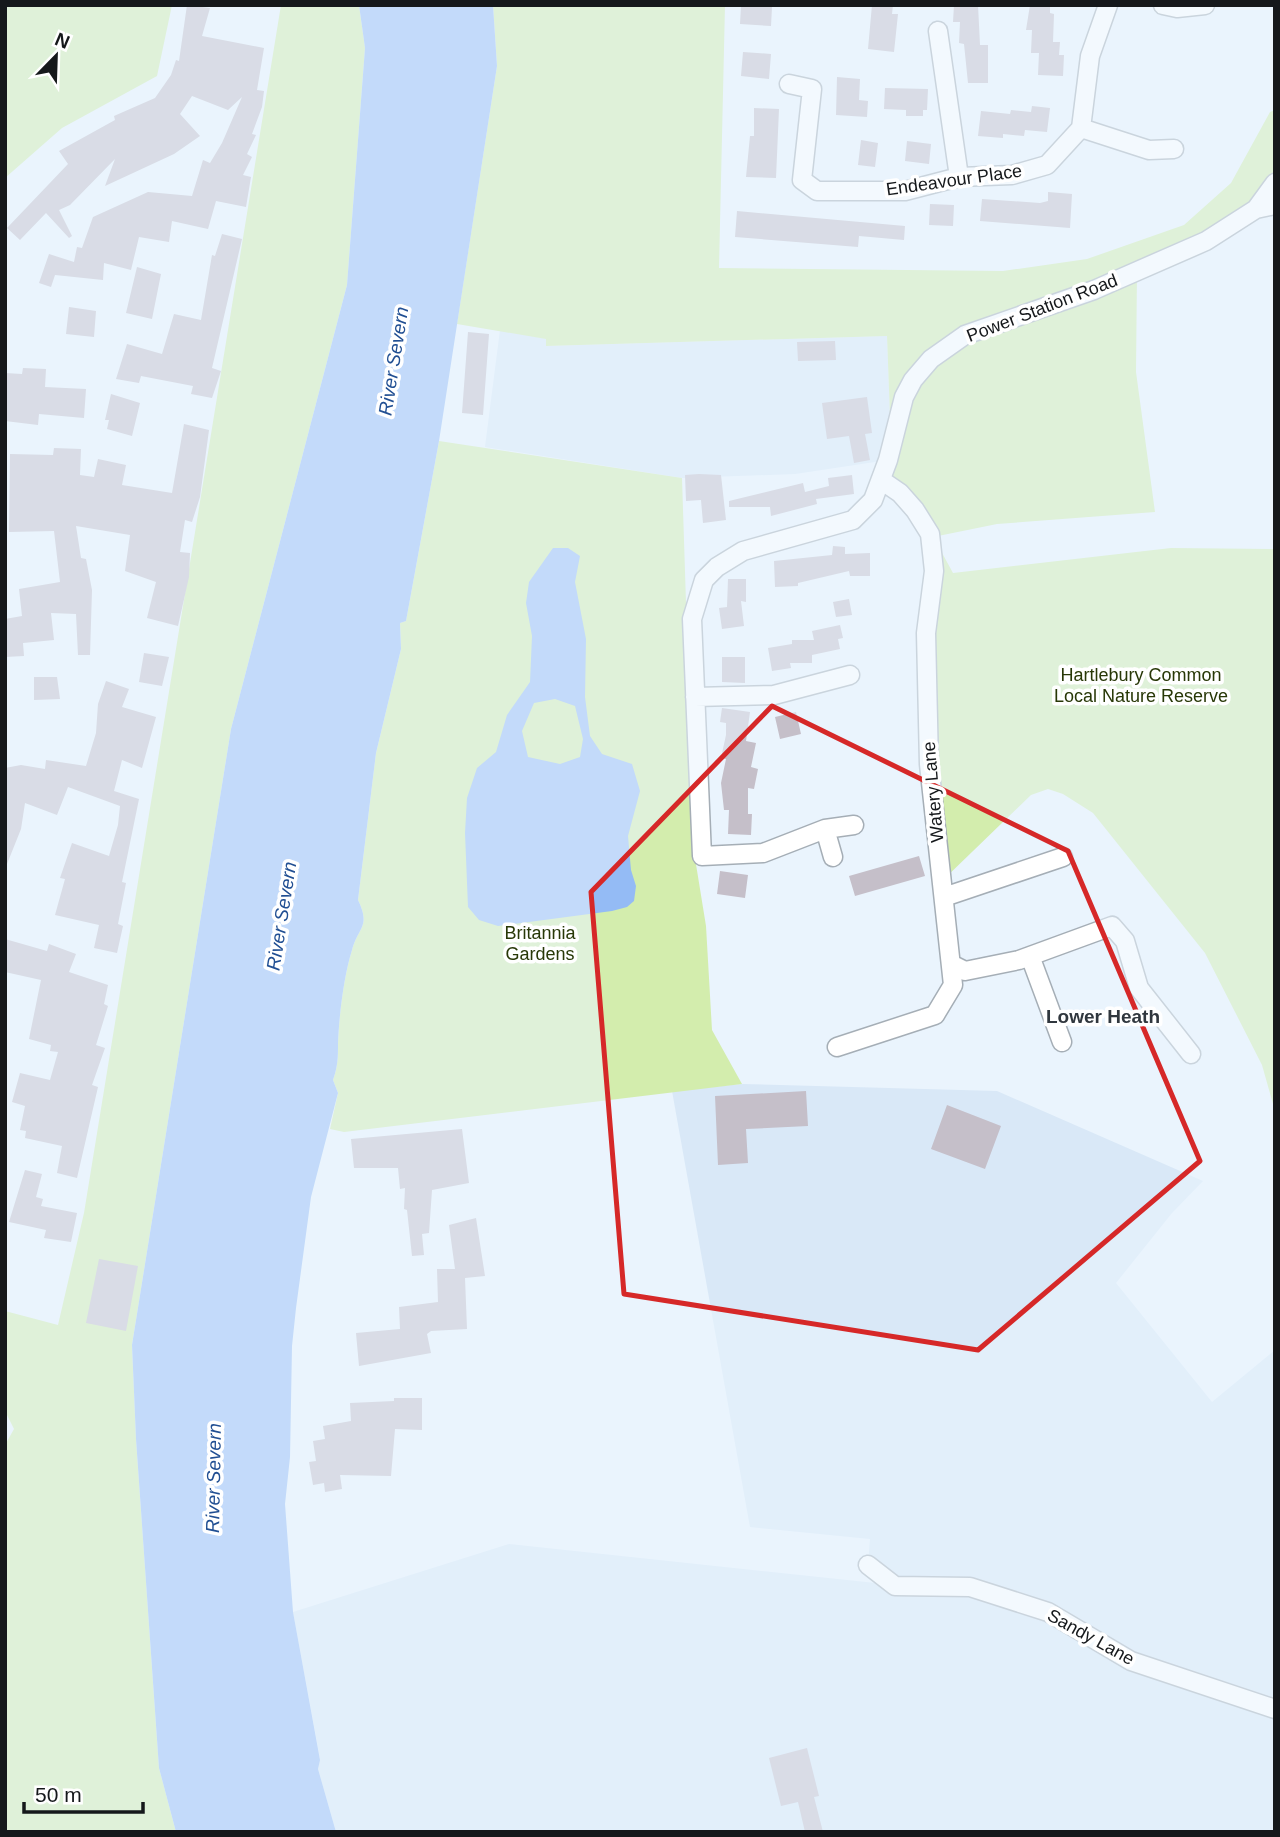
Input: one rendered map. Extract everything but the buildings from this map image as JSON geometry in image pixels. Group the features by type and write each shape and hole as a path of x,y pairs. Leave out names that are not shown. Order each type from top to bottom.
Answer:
{"street":[{"path":"1108,5 1090,56 1081,128 1149,150 1174,149"},
{"path":"1163,5 1177,8 1205,5"},
{"path":"938,31 959,177"},
{"name":"Endeavour Place","path":"789,84 812,89 802,180 817,191 905,191 959,177 1012,175 1047,165 1081,128"},
{"path":"1256,209 1275,183"},
{"name":"Power Station Road","path":"881,480 897,418 913,380 931,359 965,335 1094,290 1206,242 1256,209 1275,205"},
{"path":"854,825 825,829 763,852 702,856 692,619 704,580 717,567 743,551 853,520 873,500 881,480"},
{"name":"Watery Lane","path":"837,1047 935,1015 953,985 953,965 929,764 926,633 934,571 930,534 900,493 881,480"},
{"path":"695,697 774,695 850,675"},
{"path":"825,829 833,858"},
{"path":"944,897 1063,857"},
{"path":"953,965 965,971 1030,956 1112,926 1125,941 1139,988 1191,1054"},
{"path":"1030,956 1062,1042"},
{"name":"Sandy Lane","path":"868,1564 895,1586 970,1587 1048,1612 1131,1661 1275,1709"}],"highlighted area":[{"path":"772,706 1068,851 1200,1161 978,1350 624,1294 591,892"}],"shaded area":[{"path":"500,330 547,339 547,346 887,336 891,444 888,460 795,474 682,478 485,447"},
{"path":"742,1084 997,1091 1203,1181 1172,1213 1116,1283 1212,1402 1275,1350 1275,1832 336,1832 318,1769 320,1759 293,1612 509,1544 894,1585 868,1565 870,1539 750,1527 672,1091"}],"green space":[{"path":"5,5 172,5 157,76 62,128 5,178"},
{"path":"281,5 359,5 365,48 347,285 231,729 132,1345 159,1768 176,1832 5,1832 5,1445 14,1429 5,1411 5,1311 58,1325 84,1213"},
{"name":"Hartlebury Common Local Nature Reserve","path":"493,5 725,5 719,268 1003,271 1087,259 1184,225 1231,183 1270,112 1275,110 1275,205 1137,272 1136,372 1155,512 997,524 938,536 941,551 953,573 1171,548 1275,549 1275,1111 1262,1065 1205,953 1093,813 1063,794 1048,789 1031,795 942,881 931,779 930,534 881,480 891,444 887,336 546,346 546,339 457,324 497,66"},
{"name":"Britannia Gardens","path":"439,441 682,478 694,852 706,926 712,1030 742,1084 344,1132 330,1129 338,1093 333,1080 344,983 352,950 363,922 358,900 376,753 401,649 400,623 406,621"}],"water":[{"name":"River Severn","path":"359,5 493,5 497,66 439,441 406,621 400,623 401,649 376,753 358,900 363,922 352,950 344,983 333,1080 338,1093 311,1197 292,1346 290,1457 285,1504 293,1612 320,1760 318,1769 336,1832 176,1832 159,1768 132,1345 231,729 347,285 365,48"},
{"path":"553,548 568,548 580,556 575,582 586,639 585,697 590,736 602,754 632,764 640,791 628,836 631,870 636,886 634,901 627,907 498,926 479,920 468,907 465,833 467,798 477,768 496,752 507,715 530,682 532,636 526,603 529,582","holes":["555,699 575,706 583,739 580,757 560,764 528,757 522,731 534,703"]}],"district":[{"name":"Lower Heath","path":"1103,1016"}]}
